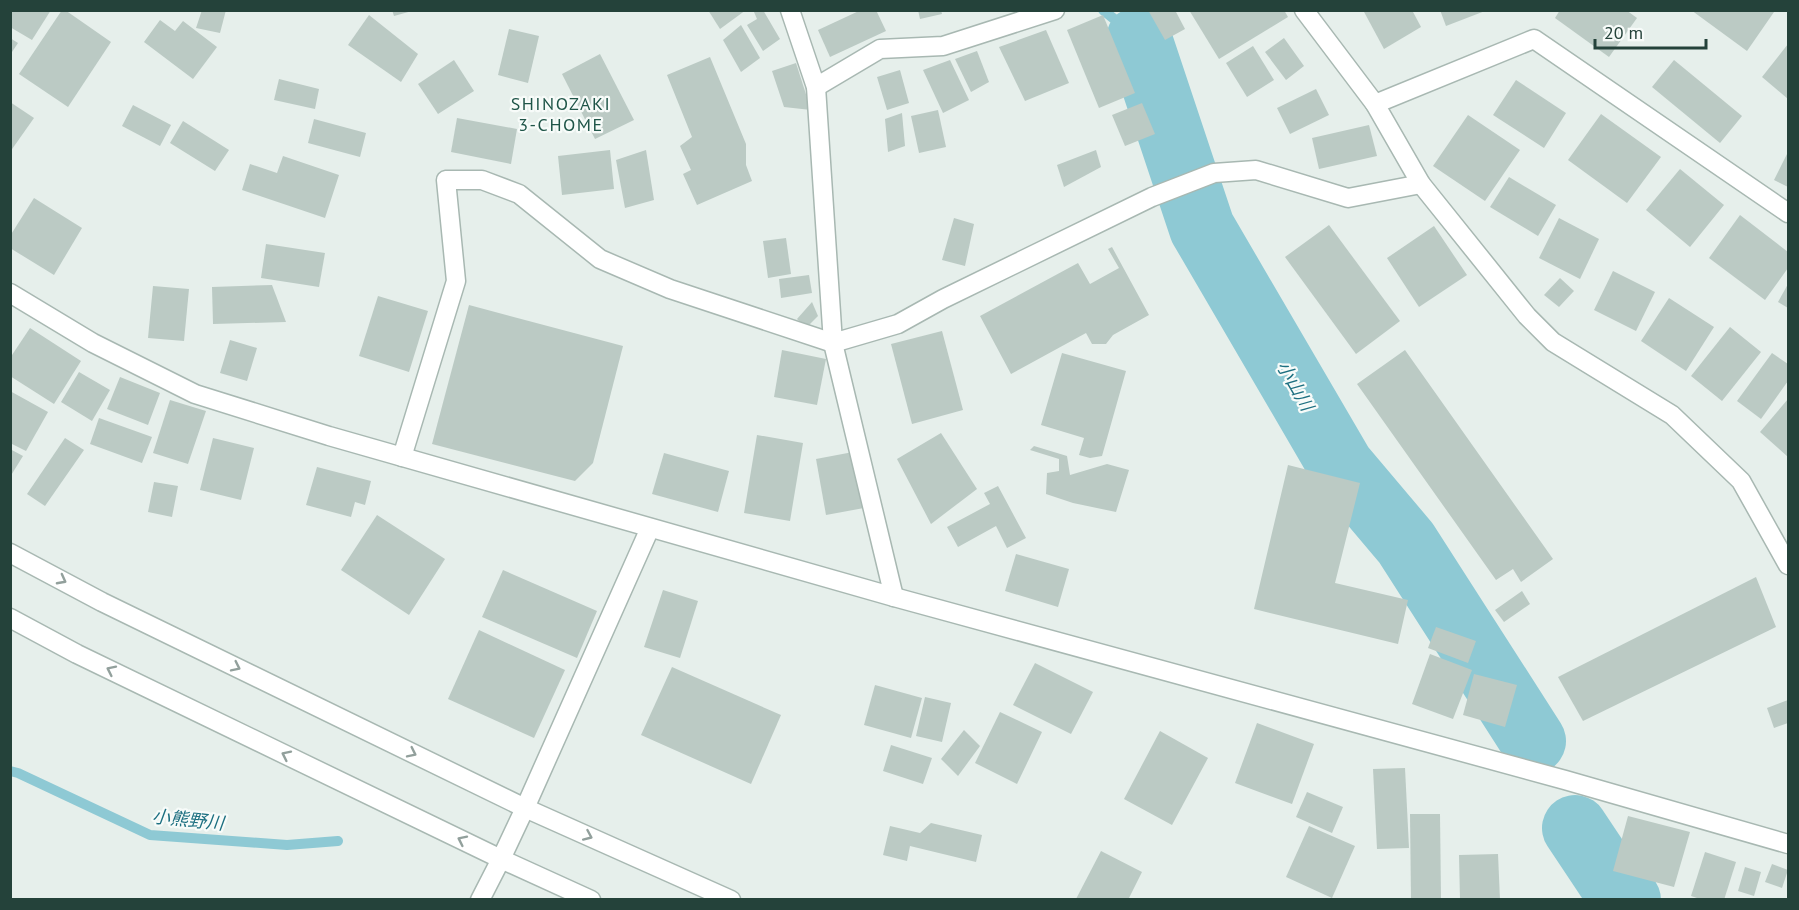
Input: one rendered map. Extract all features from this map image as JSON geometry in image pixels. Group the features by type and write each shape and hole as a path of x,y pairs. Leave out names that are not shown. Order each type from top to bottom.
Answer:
{"street":[{"path":"790,10 816,87 833,343 894,597"},
{"path":"816,87 880,48 943,46 1054,10"},
{"path":"1304,10 1375,104 1421,184 1527,316 1553,342 1672,415 1741,481 1788,565"},
{"path":"1375,104 1534,39 1788,213"},
{"path":"402,457 456,281 446,180 482,180 519,194 600,259 670,289 833,343 898,324 1152,197 1214,173 1256,170 1348,198 1421,184"},
{"path":"10,293 93,344 195,394 329,436 894,597 1565,780 1788,844"},
{"path":"480,900 525,808 650,528"},
{"path":"10,553 102,602 525,808 731,900"},
{"path":"10,618 77,654 501,859 591,900"}],"building":[{"path":"10,10 51,10 32,40 10,27"},
{"path":"62,10 111,42 68,107 19,74"},
{"path":"202,10 226,10 220,33 196,28"},
{"path":"392,10 412,10 412,11 394,16"},
{"path":"708,10 746,10 720,29"},
{"path":"763,10 780,39 763,51 747,25 757,19 754,12"},
{"path":"861,10 876,10 886,31 830,57 818,30"},
{"path":"918,10 941,10 942,14 920,19"},
{"path":"1148,10 1175,10 1185,29 1165,40"},
{"path":"1189,10 1284,10 1288,17 1219,59"},
{"path":"1363,10 1412,10 1421,27 1384,49"},
{"path":"1440,10 1485,10 1485,11 1446,26"},
{"path":"1560,10 1626,10 1637,18 1609,57 1555,18"},
{"path":"1691,10 1772,10 1774,12 1747,51"},
{"path":"369,15 418,54 401,82 348,45"},
{"path":"1103,15 1135,93 1099,108 1067,30"},
{"path":"160,20 175,31 183,21 217,47 193,79 144,42"},
{"path":"741,25 760,58 741,72 723,40"},
{"path":"509,29 539,36 528,83 498,75"},
{"path":"1046,30 1069,83 1025,101 999,47"},
{"path":"10,38 18,43 10,55"},
{"path":"1284,38 1304,66 1286,80 1265,52"},
{"path":"1788,44 1788,99 1762,77"},
{"path":"1253,46 1274,80 1247,97 1226,63"},
{"path":"977,51 989,82 971,92 955,59"},
{"path":"600,54 634,120 595,139 562,74"},
{"path":"710,57 746,144 746,165 752,181 697,205 683,174 691,170 680,146 692,137 667,75"},
{"path":"454,60 474,91 438,114 418,84"},
{"path":"950,60 969,100 943,113 923,70"},
{"path":"1674,60 1742,116 1720,143 1652,87"},
{"path":"796,63 811,110 784,107 772,71"},
{"path":"900,70 909,103 887,110 877,77"},
{"path":"279,79 319,89 315,109 274,100"},
{"path":"1516,80 1566,113 1544,148 1493,115"},
{"path":"1316,89 1329,115 1290,134 1277,108"},
{"path":"10,102 34,118 10,152"},
{"path":"1142,103 1155,134 1125,146 1112,115"},
{"path":"133,105 171,125 160,146 122,126"},
{"path":"938,110 946,147 919,153 911,116"},
{"path":"902,113 905,146 888,152 885,119"},
{"path":"1601,114 1661,157 1627,203 1568,160"},
{"path":"1468,115 1520,150 1485,201 1433,166"},
{"path":"457,118 517,129 511,164 451,152"},
{"path":"314,119 366,133 360,157 308,143"},
{"path":"183,121 229,150 215,171 170,143"},
{"path":"1369,125 1377,156 1319,169 1312,138"},
{"path":"610,150 614,189 562,195 558,156"},
{"path":"646,150 654,200 625,208 616,160"},
{"path":"1096,150 1101,167 1064,187 1057,165"},
{"path":"1788,152 1788,187 1774,180"},
{"path":"283,156 339,175 325,218 242,190 250,164 277,173"},
{"path":"1680,169 1724,205 1690,247 1646,210"},
{"path":"1509,177 1556,205 1538,236 1490,207"},
{"path":"34,198 82,228 54,275 10,248 10,236"},
{"path":"1740,215 1788,252 1788,268 1765,300 1709,258"},
{"path":"954,218 974,224 965,266 942,260"},
{"path":"1559,218 1599,239 1580,279 1539,258"},
{"path":"1329,225 1400,321 1356,354 1285,257"},
{"path":"1434,226 1467,275 1419,307 1387,258"},
{"path":"786,238 791,274 768,278 763,241"},
{"path":"266,244 325,253 319,287 261,278"},
{"path":"1112,247 1149,315 1113,335 1106,344 1092,344 1086,333 1011,374 980,316 1078,263 1090,284 1119,268 1108,249"},
{"path":"1613,271 1655,292 1636,331 1594,310"},
{"path":"809,275 812,293 781,298 779,279"},
{"path":"1560,278 1574,291 1559,307 1544,295"},
{"path":"1788,284 1788,308 1778,302"},
{"path":"272,285 286,322 213,324 212,287"},
{"path":"153,286 189,289 184,341 148,338"},
{"path":"378,296 428,311 409,372 359,356"},
{"path":"1669,298 1714,327 1686,371 1641,341"},
{"path":"812,302 818,316 806,328 797,319"},
{"path":"469,305 623,346 593,463 575,481 432,444"},
{"path":"1730,327 1761,352 1722,401 1691,376"},
{"path":"30,328 81,361 54,404 10,376 10,358"},
{"path":"942,331 963,410 912,424 891,344"},
{"path":"230,340 257,348 247,381 220,373"},
{"path":"782,350 826,359 817,405 774,397"},
{"path":"1405,350 1553,559 1521,582 1513,569 1496,580 1357,384"},
{"path":"1062,353 1126,371 1102,456 1090,458 1079,455 1084,438 1041,425"},
{"path":"1772,353 1788,364 1788,381 1761,419 1737,401"},
{"path":"79,372 110,390 92,421 61,402"},
{"path":"120,377 160,393 148,425 107,409"},
{"path":"10,391 48,412 26,451 10,443"},
{"path":"1788,399 1788,457 1760,432"},
{"path":"170,400 206,411 188,464 153,453"},
{"path":"99,418 152,437 142,463 90,444"},
{"path":"941,433 977,489 931,524 897,459"},
{"path":"757,435 803,443 790,521 744,513"},
{"path":"65,438 84,450 45,506 27,494"},
{"path":"213,438 254,448 241,500 200,490"},
{"path":"1034,446 1067,456 1070,475 1107,464 1129,470 1116,512 1073,503 1046,494 1047,473 1059,471 1059,459 1030,450"},
{"path":"10,449 23,456 10,477"},
{"path":"853,452 864,508 826,515 816,459"},
{"path":"664,453 729,471 718,512 652,494"},
{"path":"1288,465 1360,483 1335,583 1408,600 1398,644 1254,609"},
{"path":"317,467 371,481 365,505 355,502 351,517 306,505"},
{"path":"154,482 178,486 172,517 148,512"},
{"path":"998,486 1026,538 1007,548 996,526 958,547 947,527 990,504 984,493"},
{"path":"377,515 445,559 409,615 341,570"},
{"path":"1016,554 1069,569 1058,607 1005,591"},
{"path":"503,570 597,611 577,658 482,617"},
{"path":"1756,577 1776,627 1583,721 1558,677"},
{"path":"663,590 698,601 680,658 644,647"},
{"path":"1522,591 1530,604 1504,622 1495,610"},
{"path":"1436,627 1476,641 1468,663 1428,648"},
{"path":"479,630 565,670 534,738 448,699"},
{"path":"1430,654 1472,670 1453,719 1412,704"},
{"path":"1035,663 1093,692 1071,734 1013,705"},
{"path":"672,667 781,715 751,784 641,735"},
{"path":"1474,674 1517,685 1505,727 1463,715"},
{"path":"875,685 922,698 911,738 864,725"},
{"path":"925,697 951,703 942,742 916,736"},
{"path":"1788,700 1788,723 1774,728 1767,708"},
{"path":"1000,712 1042,732 1017,784 975,763"},
{"path":"1257,723 1314,744 1292,804 1235,783"},
{"path":"964,730 980,746 958,776 941,759"},
{"path":"1160,731 1208,758 1172,825 1124,799"},
{"path":"891,745 932,758 923,784 883,771"},
{"path":"1405,768 1409,848 1377,849 1373,769"},
{"path":"1307,792 1343,807 1332,833 1296,817"},
{"path":"1410,814 1440,814 1441,900 1411,900"},
{"path":"1628,816 1690,832 1674,887 1613,871"},
{"path":"931,823 982,835 976,862 910,846 907,861 883,855 890,826 920,833"},
{"path":"1309,826 1355,846 1332,898 1286,877"},
{"path":"1101,851 1142,872 1128,900 1076,899"},
{"path":"1705,852 1736,862 1724,900 1703,900 1691,896"},
{"path":"1498,854 1500,900 1460,900 1459,855"},
{"path":"1772,864 1788,870 1782,888 1765,882"},
{"path":"1745,867 1761,872 1754,896 1738,891"}],"waterway":[{"name":"小山川","path":"1103,10 1139,39"},
{"name":"小山川","path":"1139,39 1202,228 1341,466 1406,543 1533,741"},
{"name":"小熊野川","path":"10,771 150,835 287,845 338,841"},
{"name":"小山川","path":"1575,828 1621,897 1628,900"}],"district":[{"name":"SHINOZAKI 3-CHOME","path":"561,114"}]}
